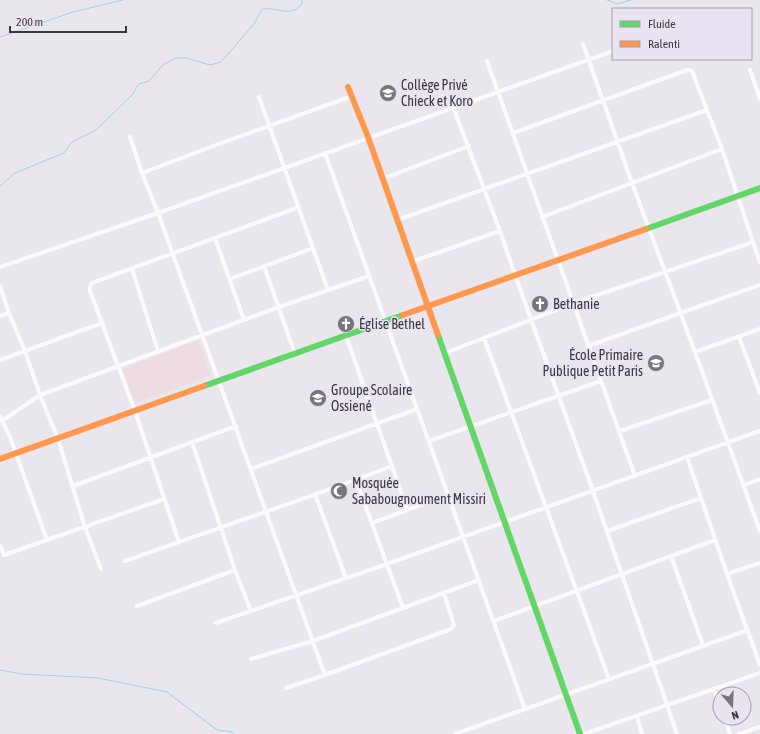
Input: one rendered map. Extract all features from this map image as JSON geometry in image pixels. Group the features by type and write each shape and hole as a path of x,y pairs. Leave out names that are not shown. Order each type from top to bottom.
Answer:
{"street":[{"path":"583,44 632,184 760,531"},
{"path":"0,267 158,213 612,51"},
{"path":"487,61 635,476"},
{"path":"513,133 687,70 692,71 722,149 760,263"},
{"path":"750,70 760,99"},
{"path":"348,87 368,137 396,220 445,353 580,734"},
{"path":"142,173 352,96"},
{"path":"259,97 328,290"},
{"path":"454,107 593,491 678,734"},
{"path":"396,220 707,110"},
{"path":"130,137 325,675"},
{"path":"382,179 469,146"},
{"path":"542,217 722,149"},
{"path":"325,153 387,321 417,410 464,537 524,708"},
{"path":"0,459 760,188"},
{"path":"179,542 135,411 90,291 90,287 92,283 299,207"},
{"path":"411,262 500,231"},
{"path":"215,238 244,320"},
{"path":"445,353 574,303 753,242"},
{"path":"230,280 313,248"},
{"path":"264,266 295,354"},
{"path":"132,269 158,351"},
{"path":"2,421 40,395 278,307 370,276"},
{"path":"588,346 760,285"},
{"path":"0,286 40,395 58,439 85,527 101,569"},
{"path":"0,316 9,313"},
{"path":"0,360 102,323"},
{"path":"695,352 760,329"},
{"path":"346,336 407,509"},
{"path":"738,337 760,393"},
{"path":"484,338 609,678"},
{"path":"429,441 601,381"},
{"path":"620,431 712,400"},
{"path":"251,469 417,410"},
{"path":"0,416 10,437 47,540"},
{"path":"73,486 236,426"},
{"path":"216,622 464,537 760,431"},
{"path":"192,442 222,526 235,570 251,611"},
{"path":"688,457 715,540 760,665"},
{"path":"124,561 266,512 392,466"},
{"path":"744,485 760,479"},
{"path":"356,480 403,608"},
{"path":"315,494 346,578"},
{"path":"372,523 448,495"},
{"path":"607,531 701,498"},
{"path":"0,545 4,555 164,499"},
{"path":"494,621 715,540"},
{"path":"671,556 703,645"},
{"path":"727,574 760,563"},
{"path":"137,606 235,570"},
{"path":"251,659 313,641 479,580"},
{"path":"286,688 451,629 454,625 444,593"},
{"path":"454,734 748,630"},
{"path":"723,686 760,673"},
{"path":"584,734 712,690"},
{"path":"636,716 642,734"},
{"path":"739,734 760,727"}],"shaded area":[{"path":"198,340 211,375 135,403 122,369"}],"waterway":[{"path":"0,37 73,12 123,0"},
{"path":"0,186 15,173 64,153 72,142 96,130 132,95 139,84 149,81 163,65 175,58 186,58 210,65 221,62 254,24 262,9 291,11 302,4 302,0"},
{"path":"607,0 618,4 631,0"},
{"path":"0,670 22,674 98,678 167,692 217,730 232,732 234,734"}],"traffic: fast":[{"path":"646,229 760,188"},
{"path":"204,386 403,315"},
{"path":"438,335 580,734"}],"traffic: slow":[{"path":"348,87 368,137 438,335"},
{"path":"403,315 646,229"},
{"path":"0,459 204,386"}],"place":[{"name":"Collège Privé Chieck et Koro","path":"388,93"},
{"name":"Bethanie","path":"540,304"},
{"name":"Église Bethel","path":"346,324"},
{"name":"École Primaire Publique Petit Paris","path":"656,363"},
{"name":"Groupe Scolaire Ossiené","path":"318,398"},
{"name":"Mosquée Sababougnoument Missiri","path":"339,491"}]}
